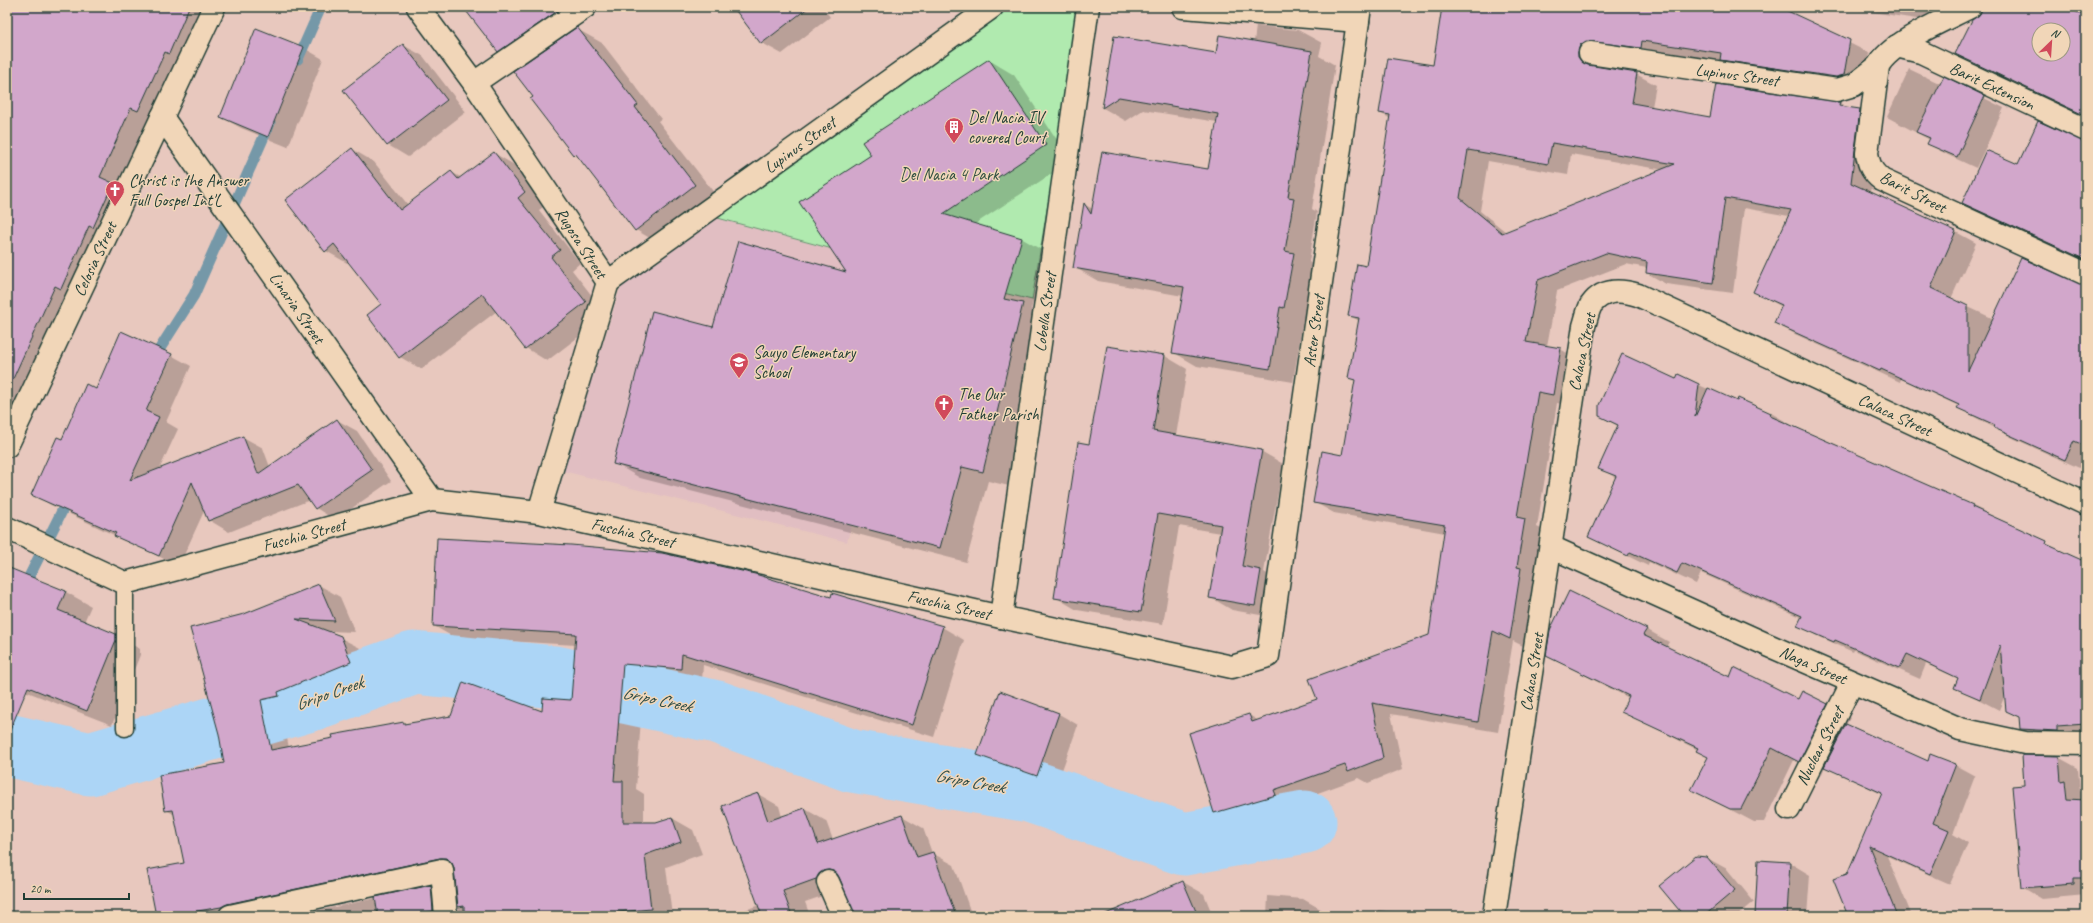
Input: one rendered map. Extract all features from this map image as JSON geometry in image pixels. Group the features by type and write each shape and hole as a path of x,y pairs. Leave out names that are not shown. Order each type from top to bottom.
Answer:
{"street":[{"name":"Celosia Street","path":"7,446 214,7"},
{"name":"Rugosa Street","path":"418,7 474,83 608,282 539,512"},
{"path":"474,83 585,7"},
{"name":"Lupinus Street","path":"608,282 992,7"},
{"name":"Lobella Street","path":"1001,617 1088,7"},
{"path":"1184,7 1359,14"},
{"path":"1878,66 1882,59 1897,46 1970,7"},
{"name":"Aster Street","path":"1268,656 1359,14"},
{"name":"Barit Extension","path":"1897,46 1921,52 2086,130"},
{"name":"Lupinus Street","path":"1590,53 1838,90 1854,85 1878,66"},
{"name":"Barit Street","path":"1878,66 1867,153 1868,164 1874,173 1882,180 2086,274"},
{"name":"Linaria Street","path":"162,117 432,500"},
{"name":"Calaca Street","path":"1494,916 1584,326 1591,305 1606,294 1622,290 1638,295 2086,504"},
{"name":"Fuschia Street","path":"126,583 432,500 539,512 1001,617 1232,667 1268,656"},
{"path":"7,528 126,583"},
{"name":"Naga Street","path":"1551,547 1852,683 1960,729 2025,743 2086,744"},
{"name":"Nuclear Street","path":"1789,809 1852,683"},
{"path":"230,916 442,870 446,916"},
{"path":"828,882 843,916"}],"lane":[{"path":"125,728 126,583"}],"shaded area":[{"name":"Sauyo Elementary School","path":"714,217 914,271 847,542 563,471 621,286"}],"green space":[{"name":"Del Nacia 4 Park","path":"1002,11 1080,11 1032,300 914,271 714,217"}],"building":[{"path":"7,7 189,7 169,54 165,52 138,111 131,108 100,177 113,183 93,228 89,226 61,289 55,286 7,392"},
{"path":"463,7 561,7 562,8 498,52"},
{"path":"733,7 809,7 761,44"},
{"path":"1442,7 1779,7 1850,40 1844,75 1836,77 1720,60 1721,53 1642,41 1641,48 1586,41 1580,45 1578,57 1582,62 1588,65 1637,73 1632,103 1710,117 1716,84 1840,102 1839,106 1860,109 1851,183 1956,231 1931,288 1968,306 1968,371 2021,258 2086,286 2086,446 2074,441 2065,460 1994,428 1995,425 1957,408 1959,405 1881,369 1880,371 1774,323 1782,305 1753,292 1791,210 1725,198 1713,283 1646,273 1647,262 1606,253 1538,280 1526,342 1561,348 1553,395 1538,392 1517,517 1525,519 1517,567 1521,568 1510,639 1493,631 1478,722 1372,703 1383,758 1348,772 1345,765 1274,790 1276,795 1214,813 1189,733 1249,714 1252,722 1317,699 1309,679 1429,635 1445,525 1313,503 1322,451 1342,455 1355,380 1348,378 1359,318 1348,316 1357,264 1366,266 1390,115 1379,113 1388,58 1433,65","holes":["1552,143 1675,164 1502,233 1460,198 1468,150 1548,164"]},
{"path":"1982,7 2072,7 2074,11 2086,16 2086,116 1955,54 1972,20 1980,14"},
{"path":"577,27 638,105 635,107 695,185 635,231 575,153 573,155 530,99 533,97 513,71"},
{"path":"256,28 304,47 268,137 220,117"},
{"path":"1219,35 1312,51 1288,197 1294,198 1285,251 1294,253 1284,308 1280,307 1270,369 1172,353 1184,287 1073,268 1084,203 1091,214 1102,152 1208,169 1218,114 1119,97 1102,108 1114,36 1216,53"},
{"path":"403,44 447,100 387,146 343,90"},
{"path":"989,59 1046,145 943,214 1022,238 1004,299 1023,303 983,472 962,467 940,548 613,464 652,311 713,327 738,241 846,272 799,202 871,155 862,142"},
{"path":"1944,76 1985,96 1957,157 1927,144 1930,138 1916,132"},
{"path":"2038,121 2086,142 2086,260 1962,203 1986,150 2018,164"},
{"path":"352,148 400,210 451,171 458,179 494,152 525,192 518,198 560,250 551,257 586,302 525,349 482,294 399,358 367,315 381,304 334,244 325,252 285,200"},
{"path":"121,331 172,354 146,411 159,417 130,480 243,436 258,474 337,419 372,470 315,509 298,485 208,521 192,482 159,556 114,536 116,533 31,495 57,437 62,439 86,384 96,389"},
{"path":"1107,346 1165,355 1153,431 1262,450 1242,566 1261,570 1255,606 1209,598 1221,525 1158,514 1141,612 1054,598 1078,442 1089,444"},
{"path":"1622,354 1676,379 1678,374 1699,384 1695,417 1708,388 1737,401 1738,398 1771,413 1770,416 1973,505 1972,507 2047,541 2046,544 2086,562 2086,724 2057,726 2057,731 2020,729 2019,717 2006,711 2000,645 1980,699 1954,688 1958,678 1907,654 1900,668 1835,640 1834,642 1797,626 1802,616 1682,563 1677,573 1630,552 1628,556 1588,537 1616,476 1598,469 1618,425 1599,416 1599,405"},
{"path":"437,538 571,545 662,553 755,574 831,597 832,593 943,626 912,725 682,654 681,669 623,664 614,781 623,781 623,822 656,822 672,817 681,842 645,855 651,909 573,916 464,916 464,906 458,907 452,863 447,858 440,858 227,904 221,907 169,916 156,916 147,870 184,863 173,810 165,811 159,775 224,763 219,734 190,628 244,614 319,584 335,621 296,619 341,636 351,662 278,692 279,696 261,700 271,750 333,738 332,735 404,722 404,724 451,716 463,682 542,711 543,698 571,700 576,634 433,626"},
{"path":"7,567 66,591 58,610 116,634 116,640 87,711 28,687 8,735"},
{"path":"1569,591 1647,629 1643,635 1730,677 1734,667 1798,699 1802,691 1828,704 1799,762 1772,748 1741,809 1730,809 1691,790 1708,757 1696,751 1698,748 1621,712 1629,696 1546,656 1550,630"},
{"path":"1000,691 1059,713 1037,776 977,755"},
{"path":"1846,724 1928,761 1930,754 1956,764 1933,823 1949,830 1930,874 1869,846 1897,916 1848,916 1833,879 1847,874 1882,793 1824,767"},
{"path":"2022,755 2059,756 2061,782 2065,781 2067,799 2086,800 2086,878 2074,878 2074,884 2021,888 2012,786 2024,785"},
{"path":"758,793 768,821 805,808 818,844 902,815 917,857 933,852 956,916 855,916 839,877 835,872 829,870 823,871 816,879 783,891 792,916 762,916 722,806"},
{"path":"1696,856 1707,857 1735,890 1704,916 1684,916 1659,886"},
{"path":"1758,860 1790,862 1787,916 1755,916"},
{"path":"1183,881 1198,916 1101,916"},
{"path":"431,885 433,911 407,916 378,916 375,897"}],"waterway":[{"path":"298,59 321,7"},
{"path":"152,361 194,295 270,123"},
{"path":"23,589 69,497"},
{"name":"Gripo Creek","path":"7,745 90,764 310,700 414,663 555,677 717,712 852,761 1030,791 1184,844 1305,822"}],"place":[{"name":"Del Nacia IV covered Court","path":"954,144"},
{"name":"Christ is the Answer Full Gospel Int'L","path":"115,207"},
{"name":"Sauyo Elementary School","path":"739,379"},
{"name":"The Our Father Parish","path":"944,421"}]}
